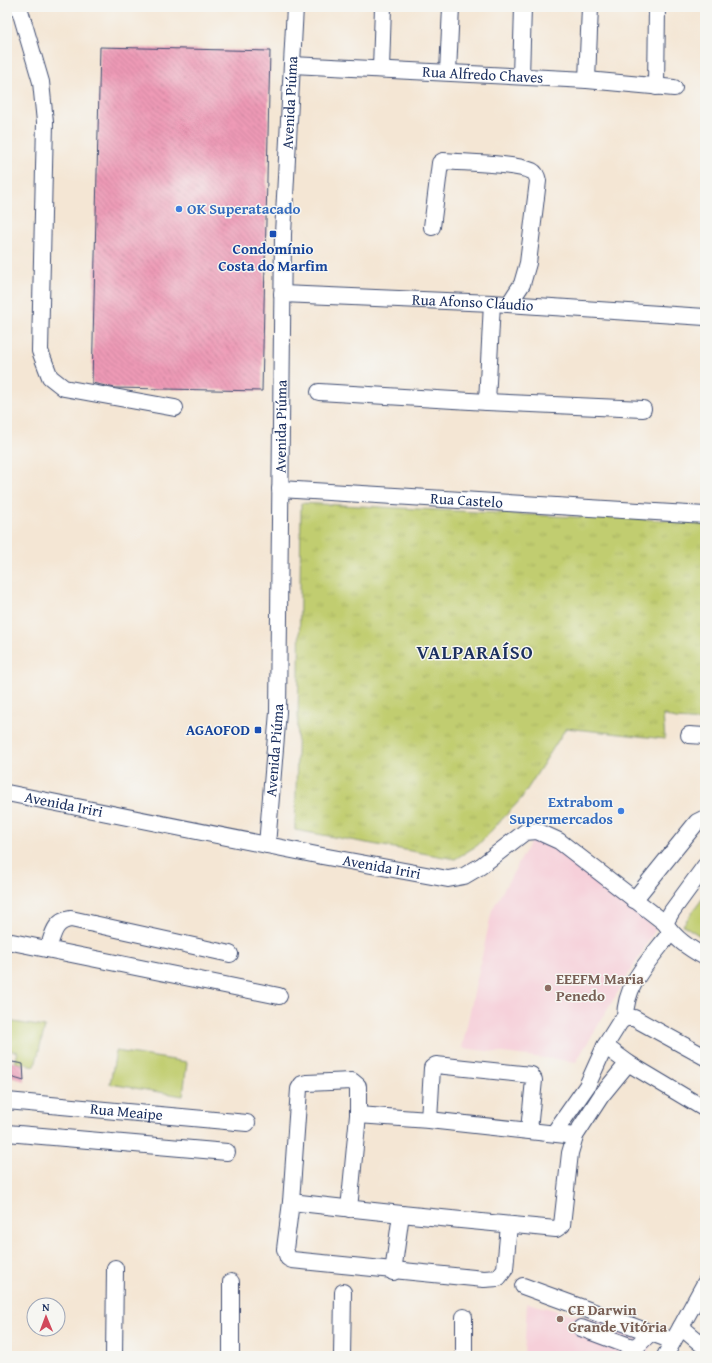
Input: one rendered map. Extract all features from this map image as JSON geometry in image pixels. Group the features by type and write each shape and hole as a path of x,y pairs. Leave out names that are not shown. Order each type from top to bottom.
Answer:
{"street":[{"path":"20,7 40,82 45,122 40,351 50,377 64,388 176,408"},
{"name":"Avenida Piúma","path":"267,845 278,712 283,234 295,7"},
{"path":"380,69 383,7"},
{"path":"448,72 451,7"},
{"path":"521,76 523,7"},
{"path":"587,80 590,7"},
{"path":"656,87 657,7"},
{"name":"Rua Alfredo Chaves","path":"292,65 521,76 674,88"},
{"path":"432,227 440,163 443,161 518,167 532,171 536,174 538,181 528,263 522,284 510,304"},
{"name":"Rua Afonso Cláudio","path":"282,294 492,303 705,317"},
{"path":"487,402 492,303"},
{"path":"319,392 643,409"},
{"name":"Rua Castelo","path":"280,489 705,515"},
{"path":"689,735 705,736"},
{"name":"Avenida Iriri","path":"7,793 267,845 448,879 464,876 481,866 525,832 537,831 559,840 668,928 686,946 705,957"},
{"path":"634,900 697,822 705,818"},
{"path":"554,1133 587,1086 605,1046 624,1018 625,1004 632,983 668,928 672,911 705,866"},
{"path":"48,949 55,926 62,920 71,919 230,954"},
{"path":"7,941 240,990 279,996"},
{"path":"624,1018 634,1018 705,1057"},
{"path":"605,1046 628,1063 705,1108"},
{"path":"290,1202 509,1225 556,1229 561,1227 570,1153 575,1136 601,1096 628,1063"},
{"path":"429,1120 432,1068 436,1065 531,1075 534,1077 528,1130"},
{"path":"349,1209 358,1115 358,1086 352,1081 311,1081 302,1084 299,1089 285,1249 288,1258 292,1260 393,1272 484,1279 498,1278 505,1269 509,1225"},
{"name":"Rua Meaipe","path":"7,1101 247,1123"},
{"path":"358,1115 429,1120 575,1136"},
{"path":"7,1134 227,1152"},
{"path":"393,1272 401,1214"},
{"path":"114,1268 114,1356"},
{"path":"231,1282 231,1356"},
{"path":"665,1356 705,1283"},
{"path":"523,1286 650,1333 677,1334 705,1347"},
{"path":"342,1356 343,1292"},
{"path":"464,1317 464,1356"},
{"path":"581,1328 632,1347 638,1345 650,1333"}],"shaded area":[{"name":"EEEFM Maria Penedo","path":"533,838 548,841 656,929 576,1062 462,1048 492,910"},
{"name":"CE Darwin Grande Vitória","path":"527,1303 658,1336 646,1356 524,1356"}],"green space":[{"path":"301,503 575,517 629,518 705,523 705,721 676,719 663,715 665,739 566,728 521,799 478,845 455,859 295,830"},
{"path":"705,895 705,939 683,925"},
{"path":"7,1021 45,1027 35,1066 15,1062 18,1052 7,1050"},
{"path":"116,1051 187,1062 183,1096 110,1084"}],"building":[{"path":"100,47 270,51 262,391 115,388 92,383"},
{"path":"7,1061 23,1064 24,1081 7,1076"}],"place":[{"name":"OK Superatacado","path":"179,209"},
{"name":"Condomínio Costa do Marfim","path":"273,234"},
{"name":"AGAOFOD","path":"258,730"},
{"name":"Extrabom Supermercados","path":"621,811"},
{"name":"EEEFM Maria Penedo","path":"548,988"},
{"name":"CE Darwin Grande Vitória","path":"560,1319"}],"district":[{"name":"VALPARAÍSO","path":"475,652"}]}
